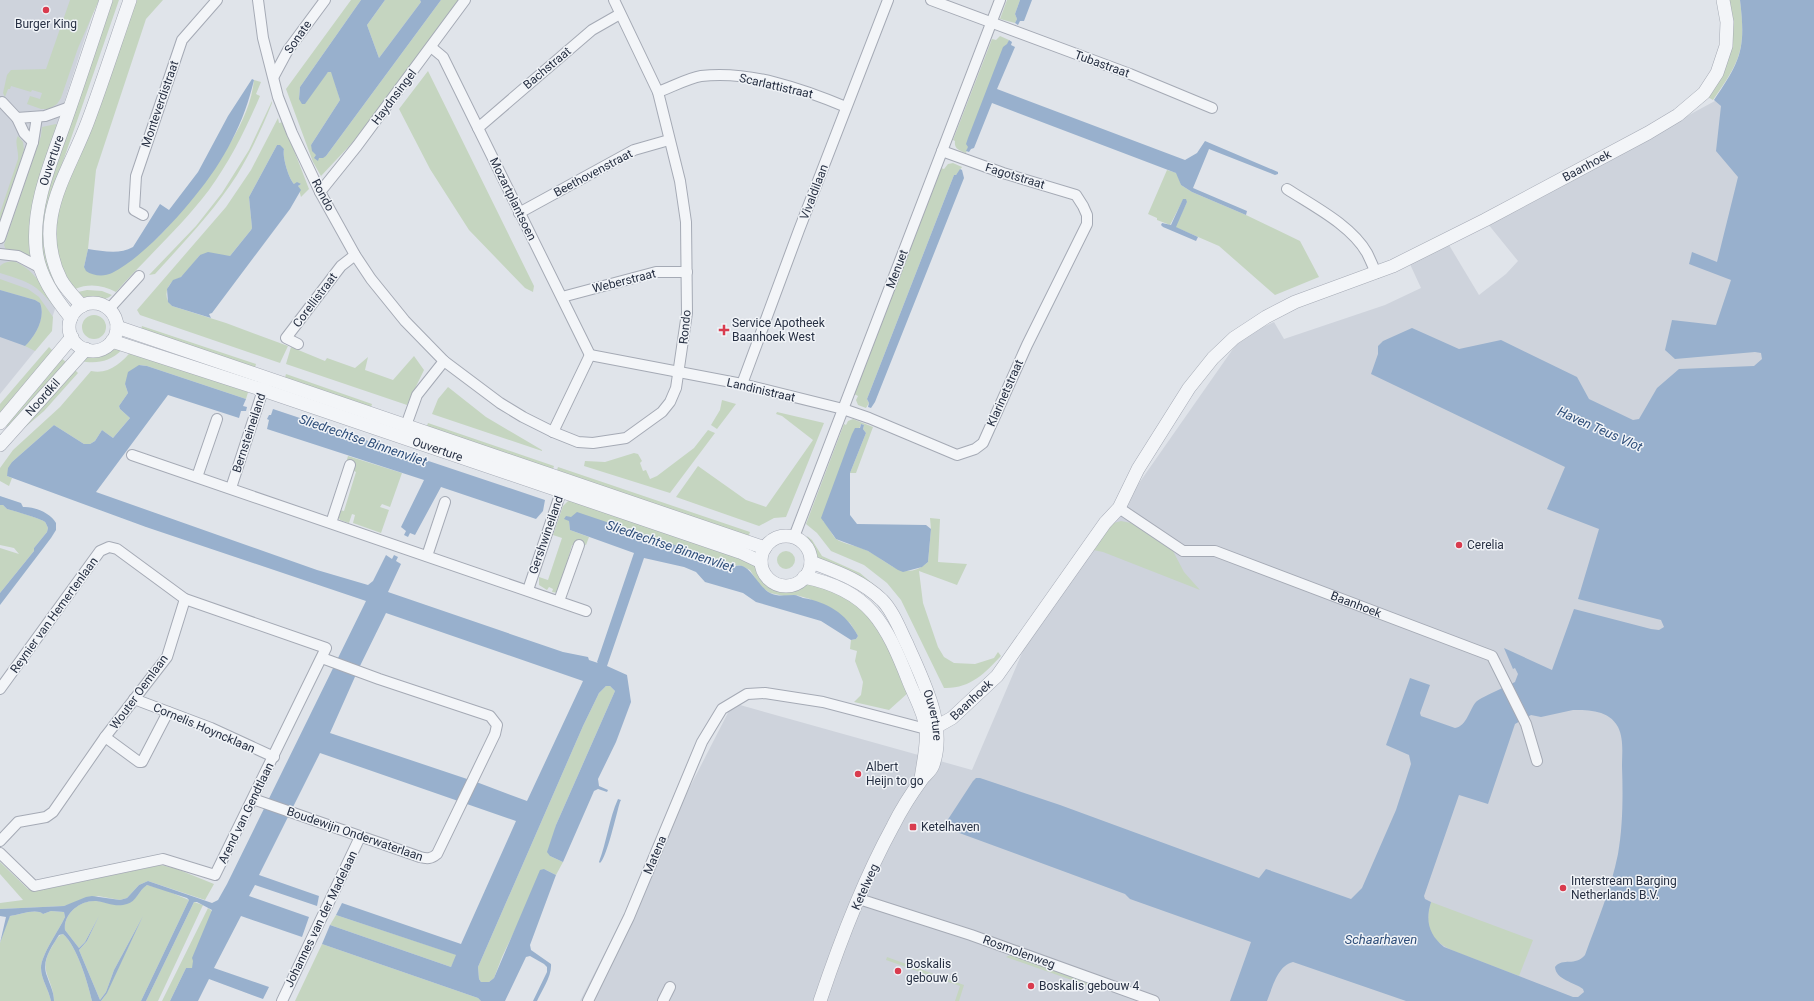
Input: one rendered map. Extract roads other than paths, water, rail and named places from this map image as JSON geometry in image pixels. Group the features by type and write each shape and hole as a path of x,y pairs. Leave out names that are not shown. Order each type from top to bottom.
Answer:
{"street":[{"name":"Ouverture","path":"71,318 53,294 41,268 36,250 36,230 40,200 106,0"},
{"name":"Ouverture","path":"82,306 62,282 55,267 50,244 50,227 53,204 66,168 88,122 130,0"},
{"name":"Monteverdistraat","path":"143,216 134,210 136,176 182,40 217,0"},
{"name":"Rondo","path":"258,0 263,38 274,76 278,97 292,133 320,192 355,255 371,279 405,321 444,361 500,403 523,417 553,432 578,442 593,443 626,438 662,412 676,388 688,314 684,213 680,182 658,92 614,0"},
{"name":"Sonate","path":"274,76 288,50 325,0"},
{"name":"Haydnsingel","path":"320,192 432,46 465,0"},
{"name":"Vivaldilaan","path":"742,384 846,107 888,0"},
{"name":"Tubastraat","path":"931,0 1130,74 1212,108"},
{"name":"Menuet","path":"794,537 1000,0"},
{"name":"Baanhoek","path":"931,728 952,718 997,676 1105,523 1119,508 1138,469 1190,388 1213,358 1234,338 1266,317 1295,302 1393,266 1485,220 1648,133 1683,111 1704,93 1717,73 1726,46 1727,22 1723,0"},
{"name":"Bachstraat","path":"478,128 592,30 620,14"},
{"name":"Mozartplantsoen","path":"432,46 443,57 590,355"},
{"name":"Scarlattistraat","path":"658,92 700,76 738,76 793,87 846,107"},
{"path":"2,102 17,118 24,132 33,142"},
{"path":"17,118 54,114 70,107"},
{"path":"0,238 33,142 37,117"},
{"name":"Beethovenstraat","path":"519,212 634,150 669,140"},
{"name":"Fagotstraat","path":"942,151 1003,173 1076,195 1083,206"},
{"path":"1287,189 1337,222 1356,239 1366,252 1376,273"},
{"name":"Klarinetstraat","path":"843,409 869,418 957,455 975,449 984,443 1027,346 1087,224 1087,215 1083,206"},
{"path":"0,254 18,256 41,268"},
{"name":"Corellistraat","path":"298,344 286,338 340,266 355,255"},
{"name":"Weberstraat","path":"562,297 656,272 687,272"},
{"path":"109,309 139,276"},
{"path":"96,303 109,309 115,317 117,327 116,334 112,341 100,350 86,349 80,346 72,337 70,328 71,318 76,311 82,306 96,303"},
{"name":"Ouverture","path":"117,327 402,437 765,548"},
{"name":"Noordkil","path":"0,423 72,337"},
{"name":"Ouverture","path":"112,341 406,424 740,552 761,562"},
{"name":"Noordkil","path":"0,445 86,349"},
{"path":"553,432 590,355 679,372"},
{"path":"402,437 417,395 444,361"},
{"name":"Landinistraat","path":"679,372 742,384 843,409"},
{"name":"Bernsteineiland","path":"231,488 265,384"},
{"path":"196,477 217,420"},
{"name":"Bernsteineiland","path":"132,455 382,540"},
{"path":"331,523 350,465"},
{"name":"Gershwineiland","path":"528,590 563,485"},
{"path":"427,556 445,502"},
{"name":"Baanhoek","path":"1119,508 1183,551 1215,551 1492,656 1526,724 1537,761"},
{"path":"779,537 794,537 800,540 808,550 811,562 808,571 804,578 792,585 778,584 766,575 761,562 765,548 769,543 779,537"},
{"name":"Gershwineiland","path":"382,540 586,611"},
{"path":"559,601 579,546"},
{"name":"Reynier van Hemertenlaan","path":"0,690 100,551 109,547 117,548 186,599 326,648"},
{"name":"Ouverture","path":"811,562 855,579 883,601 898,625 927,689 931,702 931,728 922,780"},
{"name":"Ouverture","path":"804,578 833,584 845,589 874,612 886,632 922,712 931,728"},
{"name":"Wouter Oemlaan","path":"0,841 18,822 46,817 54,812 105,737 167,657 186,599"},
{"name":"Arend van Gendtlaan","path":"0,853 34,886 163,859 215,875 258,800 274,757 326,648"},
{"name":"Boudewijn Onderwaterlaan","path":"258,800 426,859 432,858 437,854 495,734 497,725 490,716 322,658"},
{"name":"Matena","path":"588,1001 629,917 702,742 722,709 747,694 765,693 823,702 931,728"},
{"name":"Cornelis Hoyncklaan","path":"134,699 211,728 274,757"},
{"name":"Wouter Oemlaan","path":"105,737 139,762 142,762 168,712"},
{"name":"Ketelweg","path":"820,1001 859,899 893,825 922,780"},
{"name":"Johannes van der Madelaan","path":"282,1001 360,837"},
{"name":"Rosmolenweg","path":"859,899 971,935 1154,1001"},
{"path":"663,1001 670,987"}],"water":[{"path":"361,0 385,0 367,25 379,58 421,2 420,0 441,0 326,156 319,158 318,161 314,158 316,155 312,151 311,145 340,100 331,72 328,72 305,104 302,104 299,99 300,87"},
{"path":"1020,0 1032,0 1024,21 1020,21 1018,25 1015,23 1017,19 1015,14"},
{"path":"1740,0 1814,0 1814,1001 1406,1001 1293,962 1288,964 1279,972 1267,1001 1230,1001 1251,942 1130,899 1125,894 943,827 973,781 976,778 980,778 1060,805 1259,878 1266,869 1351,899 1362,888 1396,810 1411,764 1409,755 1386,745 1410,678 1430,685 1420,713 1421,716 1455,728 1459,727 1465,721 1478,700 1515,682 1518,674 1515,668 1513,669 1504,648 1552,670 1574,609 1651,629 1659,630 1664,627 1661,620 1578,599 1599,529 1547,509 1565,467 1371,374 1378,354 1378,346 1383,341 1412,328 1459,349 1501,340 1577,377 1589,399 1633,420 1639,419 1657,388 1679,369 1754,366 1762,359 1761,353 1755,352 1675,359 1665,350 1672,320 1716,325 1731,280 1689,264 1692,252 1717,262 1738,177 1716,151 1721,106 1714,100 1736,64 1742,43 1742,17","holes":["1573,710 1598,712 1609,717 1618,727 1622,746 1622,821 1618,854 1612,880 1585,955 1577,961 1558,964 1555,967 1556,971 1562,978 1583,989 1584,992 1578,997 1573,997 1444,947 1435,938 1430,927 1428,915 1431,902 1425,899 1424,896 1459,795 1488,804 1515,724 1531,715 1541,717"]},
{"path":"1009,40 1012,42 1011,45 1015,47 997,89 1185,160 1197,153 1205,141 1278,172 1278,174 1275,175 1209,149 1193,188 1247,211 1246,215 1192,192 1181,185 1176,173 992,103 974,148 969,152 966,151 968,147 966,144 968,138 1003,47"},
{"path":"252,79 254,80 247,103 239,126 232,140 215,169 187,206 156,239 123,267 106,275 95,275 86,271 84,267 88,249 117,252 133,247 160,204 169,210 198,172 228,116"},
{"path":"277,145 280,145 284,149 285,162 292,181 294,184 297,182 301,184 298,186 301,190 290,209 212,313 209,314 211,318 172,306 168,302 167,289 173,280 181,277 200,255 208,252 230,256 251,230 249,197"},
{"path":"960,169 962,170 964,178 875,402 871,408 868,407 869,403 867,399 954,175 956,175"},
{"path":"1183,199 1186,199 1187,202 1176,227 1198,237 1196,241 1161,225 1162,223 1171,225"},
{"path":"0,290 35,300 40,303 42,315 41,321 36,332 25,346 0,337"},
{"name":"Sliedrechtse Binnenvliet","path":"139,365 147,366 246,399 243,406 247,407 246,411 241,411 239,418 168,395 96,492 317,570 368,585 373,581 386,555 392,559 394,555 398,557 396,561 401,564 388,592 563,652 588,657 589,660 598,663 597,662 634,553 570,530 569,521 564,519 566,516 571,517 577,512 746,568 761,586 770,593 779,595 796,595 820,602 835,610 848,621 858,636 856,639 851,640 821,621 756,602 743,593 705,582 696,572 684,567 644,558 607,666 627,675 631,702 616,742 598,779 599,786 608,790 607,792 598,789 594,791 563,862 550,856 547,852 556,825 615,691 610,686 606,686 599,693 583,726 478,967 479,979 481,982 489,982 494,978 540,870 544,869 556,875 530,945 531,950 551,964 550,973 537,1001 533,1001 547,972 547,967 530,956 526,957 505,1001 481,1001 478,998 322,944 330,925 451,967 456,955 336,915 342,903 461,944 516,821 320,753 259,875 319,896 317,906 255,885 249,896 309,917 302,937 241,916 214,968 269,987 263,999 209,979 198,1001 170,1001 186,968 192,968 192,958 212,910 197,902 194,902 146,1001 141,1001 189,900 187,898 147,885 133,901 127,904 119,905 90,901 74,909 67,919 65,930 79,948 85,942 99,916 87,941 79,950 100,1000 106,992 114,970 143,916 107,993 101,1001 92,1001 85,975 73,947 63,934 59,935 48,955 45,965 45,970 54,1001 51,1001 42,976 41,968 44,956 65,917 64,912 51,911 43,914 40,912 32,912 10,916 0,943 6,917 0,916 0,909 64,906 92,896 120,900 127,898 139,885 148,881 212,903 218,900 366,601 146,527 7,476 8,468 12,462 54,425 84,444 90,444 95,441 102,430 113,438 130,418 120,409 119,406 128,393 125,384 128,372","holes":["386,613 583,681 527,801 479,783 330,733 358,670"]},
{"name":"Sliedrechtse Binnenvliet","path":"273,409 545,500 543,511 536,519 441,487 415,535 410,533 408,537 404,535 406,531 401,527 424,480 267,429 269,420 267,419 269,415 271,415"},
{"path":"861,424 864,425 863,429 866,433 850,473 850,515 857,524 926,525 931,529 928,562 922,567 903,572 898,570 868,551 836,539 821,518 852,434 855,428 860,428"},
{"path":"0,496 21,503 23,507 37,509 46,513 54,519 56,523 56,530 0,605 0,593 34,551 34,548 47,532 48,528 43,521 7,509 3,505 0,505"},
{"path":"618,799 621,800 606,853 600,863 599,862 610,822"}],"place":[{"name":"Burger King","path":"46,10"},
{"name":"Service Apotheek Baanhoek West","path":"724,330"},
{"name":"Cerelia","path":"1459,545"},
{"name":"Albert Heijn to go","path":"858,774"},
{"name":"Ketelhaven","path":"913,827"},
{"name":"Interstream Barging Netherlands B.V.","path":"1563,888"},
{"name":"Boskalis gebouw 6","path":"898,971"},
{"name":"Boskalis gebouw 4","path":"1031,986"}],"water label":[{"name":"Haven Teus Vlot","path":"1600,429"},
{"name":"Schaarhaven","path":"1381,939"}]}
